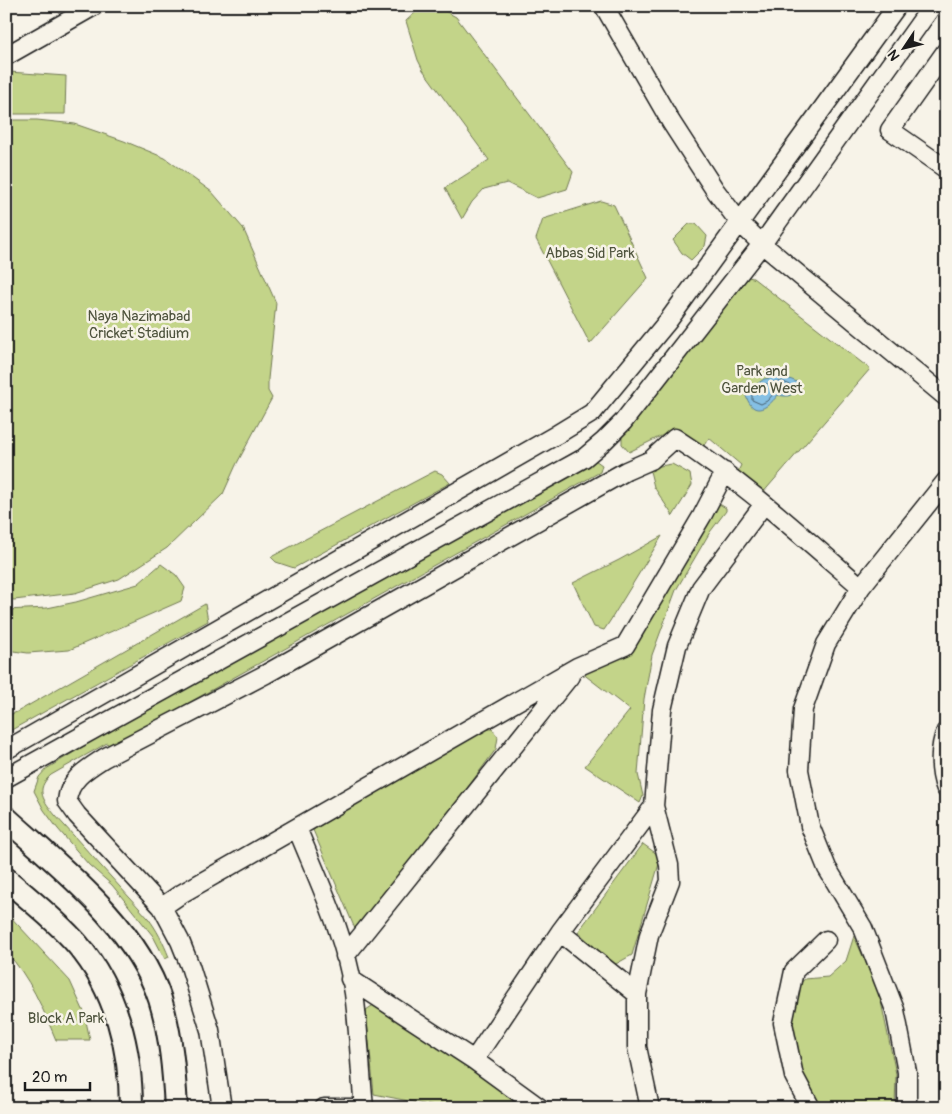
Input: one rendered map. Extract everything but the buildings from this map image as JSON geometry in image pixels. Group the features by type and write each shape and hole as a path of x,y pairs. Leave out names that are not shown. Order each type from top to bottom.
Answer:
{"street":[{"path":"6,56 94,6"},
{"path":"604,6 671,122 715,190 740,223 762,244 946,398"},
{"path":"6,750 592,413 668,321 897,6"},
{"path":"6,778 584,458 623,422 762,244 932,6"},
{"path":"946,51 890,130 946,169"},
{"path":"222,1108 210,1030 180,941 162,907 77,815 67,801 68,791 74,780 85,771 104,758 274,669 626,471 651,460 675,438 725,472 861,587"},
{"path":"162,907 181,894 577,667 625,646 702,516 725,472"},
{"path":"907,1108 907,1072 895,1010 863,928 824,860 810,826 799,770 803,709 826,644 861,587 946,481"},
{"path":"650,1108 637,1047 637,994 649,935 670,882 669,865 654,806 662,710 677,646 701,588 764,504"},
{"path":"345,956 577,667"},
{"path":"946,731 942,741 942,779 946,789"},
{"path":"474,1060 560,932 654,806"},
{"path":"6,818 110,916 134,946 160,998 169,1041 176,1108"},
{"path":"297,828 334,916 354,993 365,1108 324,1108"},
{"path":"6,879 66,932 95,969 118,1015 131,1080 131,1108"},
{"path":"560,932 637,994"},
{"path":"811,1108 794,1076 783,1023 794,971 826,940"},
{"path":"350,979 474,1060 540,1108"}],"green space":[{"path":"443,10 456,17 573,172 567,189 537,198 507,183 484,189 472,202 462,219 445,188 489,160 423,70 406,21 417,11"},
{"path":"6,73 66,76 65,114 6,114"},
{"name":"Naya Nazimabad Cricket Stadium","path":"6,120 37,120 75,124 165,158 212,192 243,228 276,303 268,379 268,391 272,398 236,465 223,494 167,548 119,579 75,593 14,600 6,599"},
{"name":"Abbas Sid Park","path":"601,201 614,205 648,278 590,344 536,239 543,219"},
{"path":"689,224 696,224 707,236 705,246 691,260 682,253 673,240"},
{"name":"Park and Garden West","path":"748,277 753,278 870,369 761,495 735,478 741,465 709,438 702,448 673,430 629,452 622,444 622,437"},
{"path":"595,460 602,465 600,472 110,747 107,743 51,775 46,780 42,795 47,805 148,918 167,952 169,957 165,959 153,936 112,885 89,865 44,810 34,791 39,777 46,769 189,683"},
{"path":"672,464 690,474 692,485 673,516 654,487 650,471 660,466"},
{"path":"435,471 442,474 450,483 294,568 276,562 271,557"},
{"path":"716,502 726,508 726,511 710,532 676,590 652,655 644,699 638,774 643,796 640,803 585,766 630,710 582,673 627,649"},
{"path":"662,536 604,630 594,627 573,583"},
{"path":"161,564 176,575 185,588 181,601 69,650 28,653 6,650 6,610 47,608 76,602 138,584"},
{"path":"205,604 208,621 6,733 6,716 17,712"},
{"path":"483,729 492,729 498,737 496,749 358,936 313,830"},
{"path":"643,844 661,857 632,955 614,965 578,932"},
{"name":"Block A Park","path":"6,912 70,981 84,1012 90,1040 56,1040 29,983 6,952"},
{"path":"854,936 879,992 896,1074 895,1108 815,1108 797,1069 791,1021 795,987 805,979 828,977 846,961"},
{"path":"375,1004 512,1097 513,1108 443,1108 374,1094 366,1010"}],"water":[{"path":"782,376 797,382 789,396 778,395 764,408 759,409 751,406 745,393 764,379"}]}
